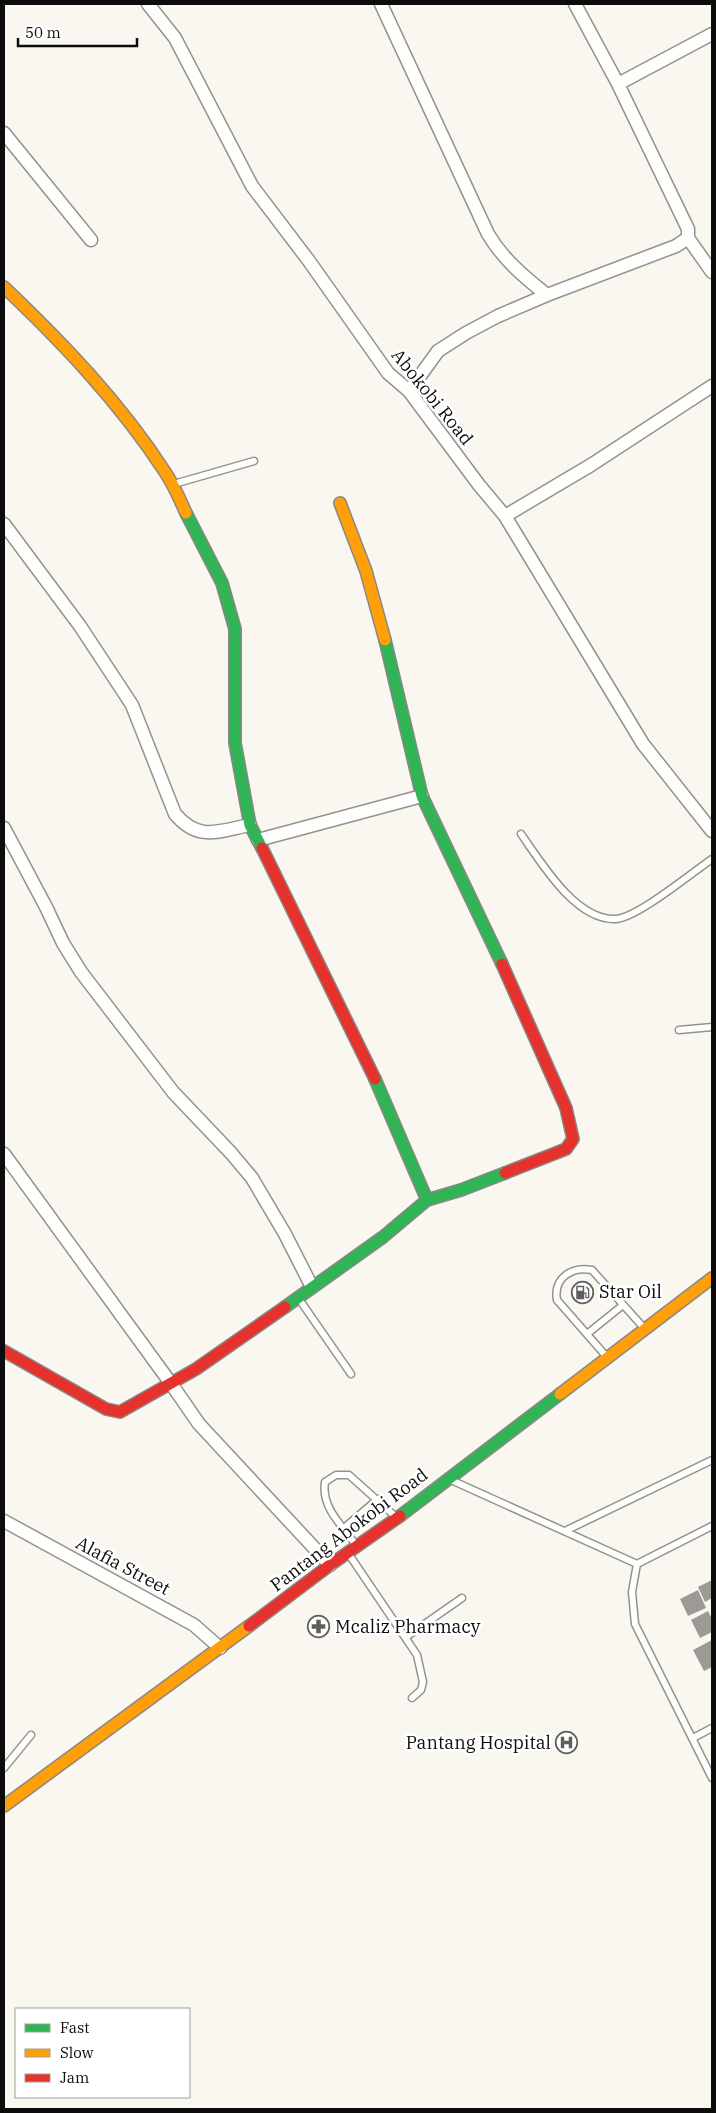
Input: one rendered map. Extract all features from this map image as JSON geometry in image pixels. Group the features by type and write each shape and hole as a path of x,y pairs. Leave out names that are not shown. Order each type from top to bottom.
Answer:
{"street":[{"name":"Abokobi Road","path":"148,4 175,38 252,186 304,254 388,373 409,392 479,485 505,516 643,744 712,831"},
{"path":"381,4 497,250 510,264 547,295"},
{"path":"575,4 618,84 688,229 688,238 712,272"},
{"path":"618,84 712,34"},
{"path":"4,133 91,240"},
{"path":"409,392 438,351 450,342 498,316 547,295 676,246 688,238"},
{"path":"4,287 43,324 112,400 173,484 222,583 233,622 236,648 235,744 250,825 388,1108 427,1200"},
{"path":"505,516 591,464 712,386"},
{"path":"4,1350 112,1411 126,1410 172,1385 298,1298 383,1237 427,1200 461,1190 566,1149 573,1139 566,1108 507,975 422,796 382,626 366,571 340,503"},
{"path":"4,524 80,626 132,705 175,814 182,823 200,833 250,825"},
{"path":"258,840 422,796"},
{"path":"4,828 63,943 81,972 173,1092 252,1178 285,1234 312,1287"},
{"path":"4,1154 199,1424 330,1565"},
{"name":"Pantang Abokobi Road","path":"4,1806 330,1565 397,1518 712,1278"},
{"name":"Alafia Street","path":"4,1521 194,1625 220,1648"}],"lane":[{"path":"173,484 254,461"},
{"path":"521,834 554,881 576,904 601,917 615,920 632,915 712,859"},
{"path":"680,1030 712,1027"},
{"path":"607,1357 557,1300 555,1291 557,1283 575,1269 592,1270 644,1329"},
{"path":"298,1298 351,1374"},
{"path":"587,1334 623,1305"},
{"path":"565,1531 712,1460"},
{"path":"397,1518 349,1475 336,1475 325,1482 323,1493 326,1505 344,1528 352,1550 417,1655 422,1673 421,1690 412,1698"},
{"path":"448,1478 637,1564"},
{"path":"344,1528 378,1499"},
{"path":"637,1564 712,1526"},
{"path":"637,1564 632,1592 635,1624 712,1778"},
{"path":"406,1637 462,1598"},
{"path":"693,1738 712,1728"},
{"path":"4,1768 31,1735"}],"building":[{"path":"712,1580 712,1598 705,1602 698,1587"},
{"path":"698,1590 706,1608 688,1616 680,1599"},
{"path":"708,1611 712,1619 712,1632 700,1638 691,1620"},
{"path":"712,1640 712,1667 704,1671 693,1650"}],"traffic: fast":[{"path":"186,513 222,583 235,629 235,743 250,825 262,848"},
{"path":"385,640 422,796 502,964"},
{"path":"375,1079 427,1200"},
{"path":"285,1307 383,1237 427,1200 461,1190 505,1173"},
{"path":"400,1516 560,1394"}],"traffic: slow":[{"path":"4,287 69,352 130,422 168,477 186,513"},
{"path":"340,503 366,571 385,640"},
{"path":"560,1394 712,1278"},
{"path":"4,1806 249,1626"}],"traffic: jam":[{"path":"262,848 375,1079"},
{"path":"502,964 566,1108 573,1139 566,1149 505,1173"},
{"path":"4,1351 106,1409 120,1412 196,1369 285,1307"},
{"path":"249,1626 330,1565 400,1516"}],"place":[{"name":"Star Oil","path":"583,1292"},
{"name":"Mcaliz Pharmacy","path":"319,1627"},
{"name":"Pantang Hospital","path":"567,1743"}]}
